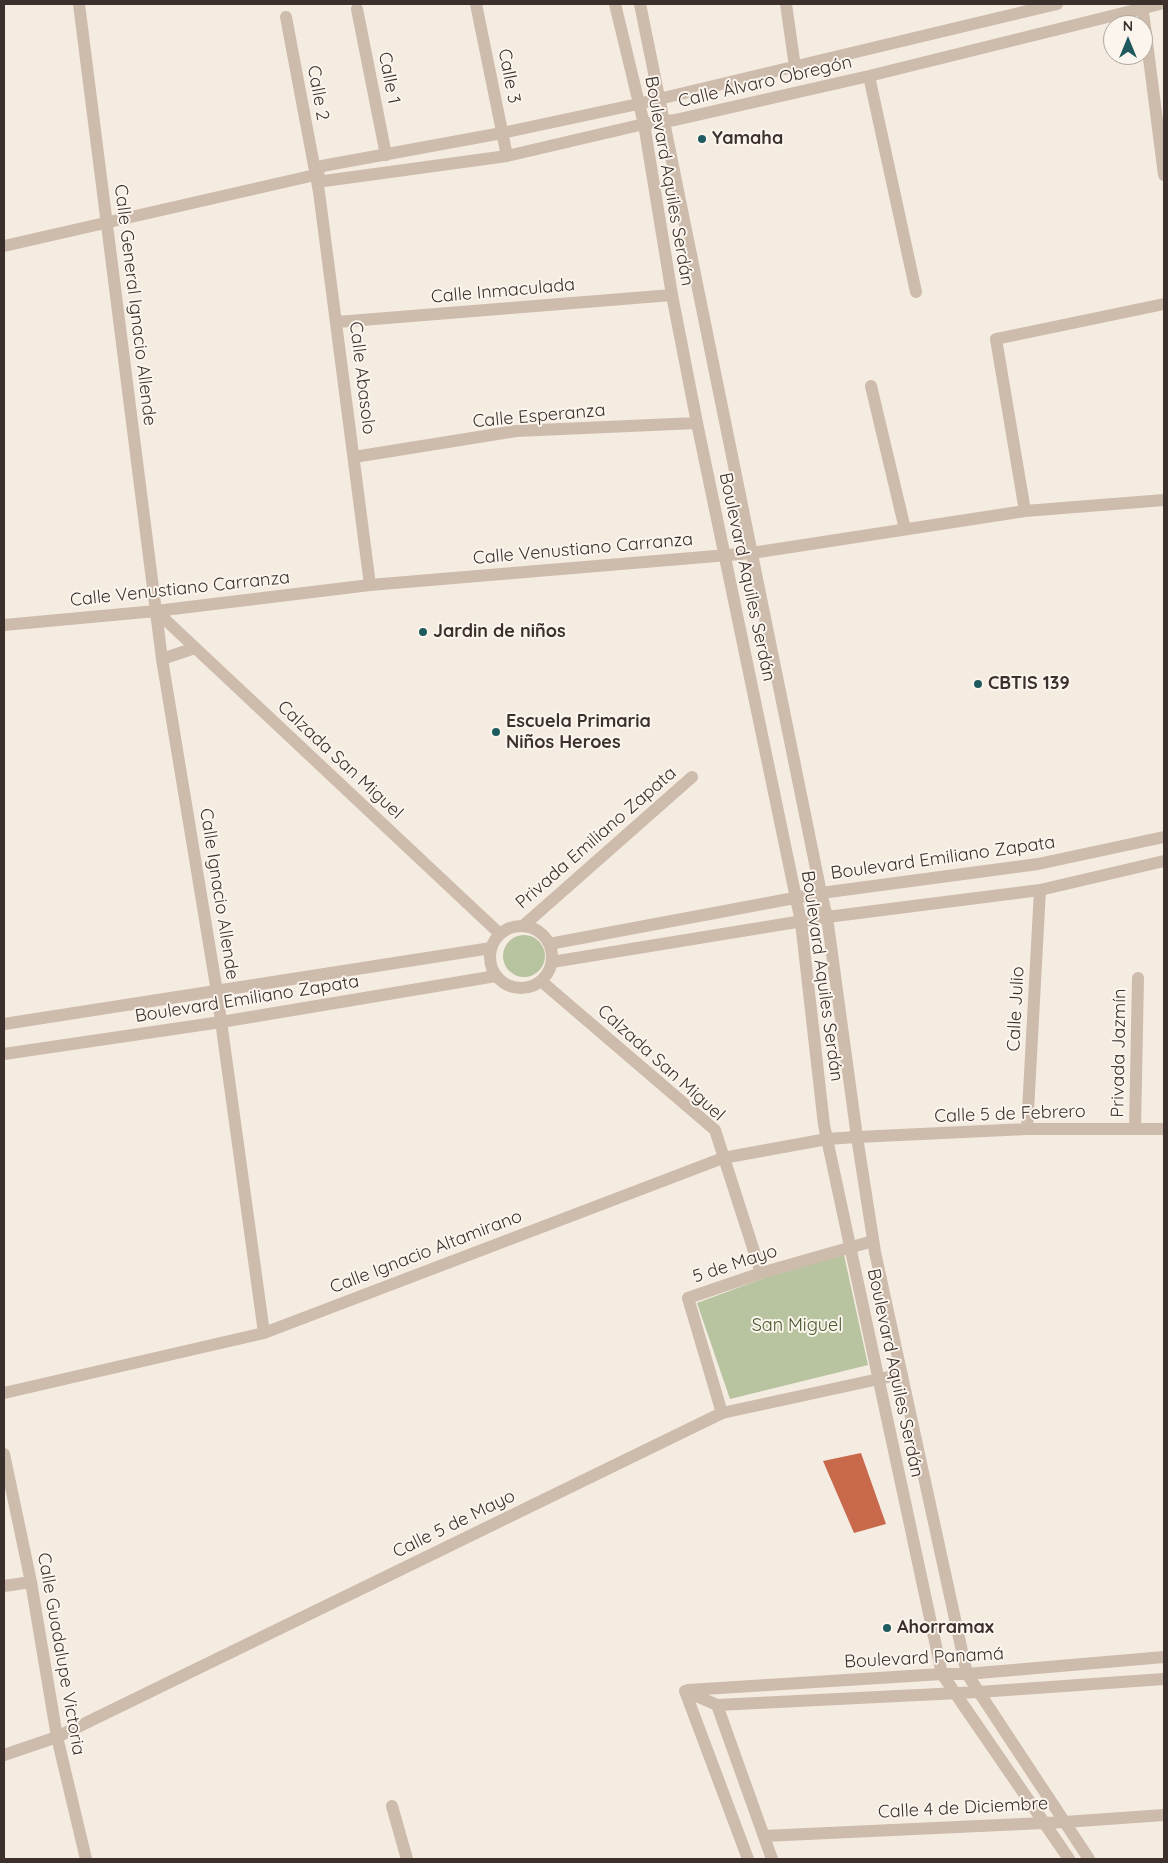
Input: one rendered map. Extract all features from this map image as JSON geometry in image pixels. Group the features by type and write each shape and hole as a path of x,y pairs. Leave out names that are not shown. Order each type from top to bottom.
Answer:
{"street":[{"name":"Calle General Ignacio Allende","path":"79,4 156,611"},
{"name":"Calle 3","path":"476,4 507,156"},
{"name":"Boulevard Aquiles Serdán","path":"616,4 644,124 672,295 697,423 801,922 827,1139 942,1674 1069,1859"},
{"name":"Boulevard Aquiles Serdán","path":"640,4 820,894 827,917 873,1241 967,1674 1089,1859"},
{"path":"786,4 795,67"},
{"name":"Calle Álvaro Obregón","path":"315,176 322,166 502,133 638,104 1057,4"},
{"name":"Calle Álvaro Obregón","path":"4,246 315,176 324,181 507,156 644,124 869,76 1142,6 1160,4"},
{"path":"1142,6 1164,175"},
{"name":"Calle 1","path":"357,9 386,155"},
{"name":"Calle 2","path":"286,18 315,176"},
{"path":"869,76 916,292"},
{"name":"Calle Abasolo","path":"315,176 319,192 337,322 370,584"},
{"name":"Calle Inmaculada","path":"337,322 672,295"},
{"path":"1025,511 996,339 1164,304"},
{"path":"871,386 905,529"},
{"name":"Calle Esperanza","path":"354,457 516,431 697,423"},
{"name":"Calle Venustiano Carranza","path":"4,625 156,611 370,584 725,555 1025,511 1164,500"},
{"name":"Calzada San Miguel","path":"156,611 500,934"},
{"name":"Calle Ignacio Allende","path":"156,611 162,659 217,992 264,1333"},
{"path":"162,659 195,648"},
{"name":"Privada Emiliano Zapata","path":"523,926 692,777"},
{"name":"Boulevard Emiliano Zapata","path":"549,944 820,894 1038,864 1164,837"},
{"path":"552,962 827,917 1040,890 1164,861"},
{"name":"Calle Julio","path":"1027,1130 1040,890"},
{"path":"523,926 534,928 543,934 552,953 552,962 548,973 541,981 530,988 517,989 505,985 496,976 491,968 489,958 490,948 500,934 510,928 523,926"},
{"name":"Boulevard Emiliano Zapata","path":"4,1024 490,948"},
{"name":"Boulevard Emiliano Zapata","path":"4,1054 221,1022 496,976"},
{"name":"Privada Jazmín","path":"1135,1129 1138,978"},
{"name":"Calzada San Miguel","path":"541,981 715,1130 761,1273"},
{"name":"Calle 5 de Febrero","path":"857,1137 1027,1130 1164,1129"},
{"name":"Calle Ignacio Altamirano","path":"4,1393 264,1333 723,1158 827,1139 857,1137"},
{"name":"5 de Mayo","path":"722,1413 688,1298 761,1273 873,1241"},
{"name":"Calle 5 de Mayo","path":"4,1755 57,1737 722,1413 902,1374"},
{"name":"Calle Guadalupe Victoria","path":"4,1454 31,1582 57,1737 86,1859"},
{"path":"4,1586 31,1582"},
{"name":"Boulevard Panamá","path":"685,1691 942,1674 967,1674 1164,1658"},
{"name":"Boulevard Panamá","path":"717,1705 979,1692 1164,1679"},
{"path":"685,1691 717,1705 772,1859"},
{"path":"685,1691 748,1859"},
{"path":"392,1806 407,1859"},
{"name":"Calle 4 de Diciembre","path":"764,1836 1065,1822 1164,1815"}],"green space":[{"path":"528,935 536,938 542,944 545,956 542,968 536,974 520,977 512,974 506,968 503,952 506,944 512,938"},
{"name":"San Miguel","path":"844,1255 868,1365 730,1399 697,1303 767,1277"}],"building":[{"path":"861,1453 886,1524 854,1533 823,1461"}],"place":[{"name":"Yamaha","path":"702,139"},
{"name":"Jardin de niños","path":"423,632"},
{"name":"CBTIS 139","path":"978,684"},
{"name":"Escuela Primaria Niños Heroes","path":"496,732"},
{"name":"Ahorramax","path":"887,1628"}]}
